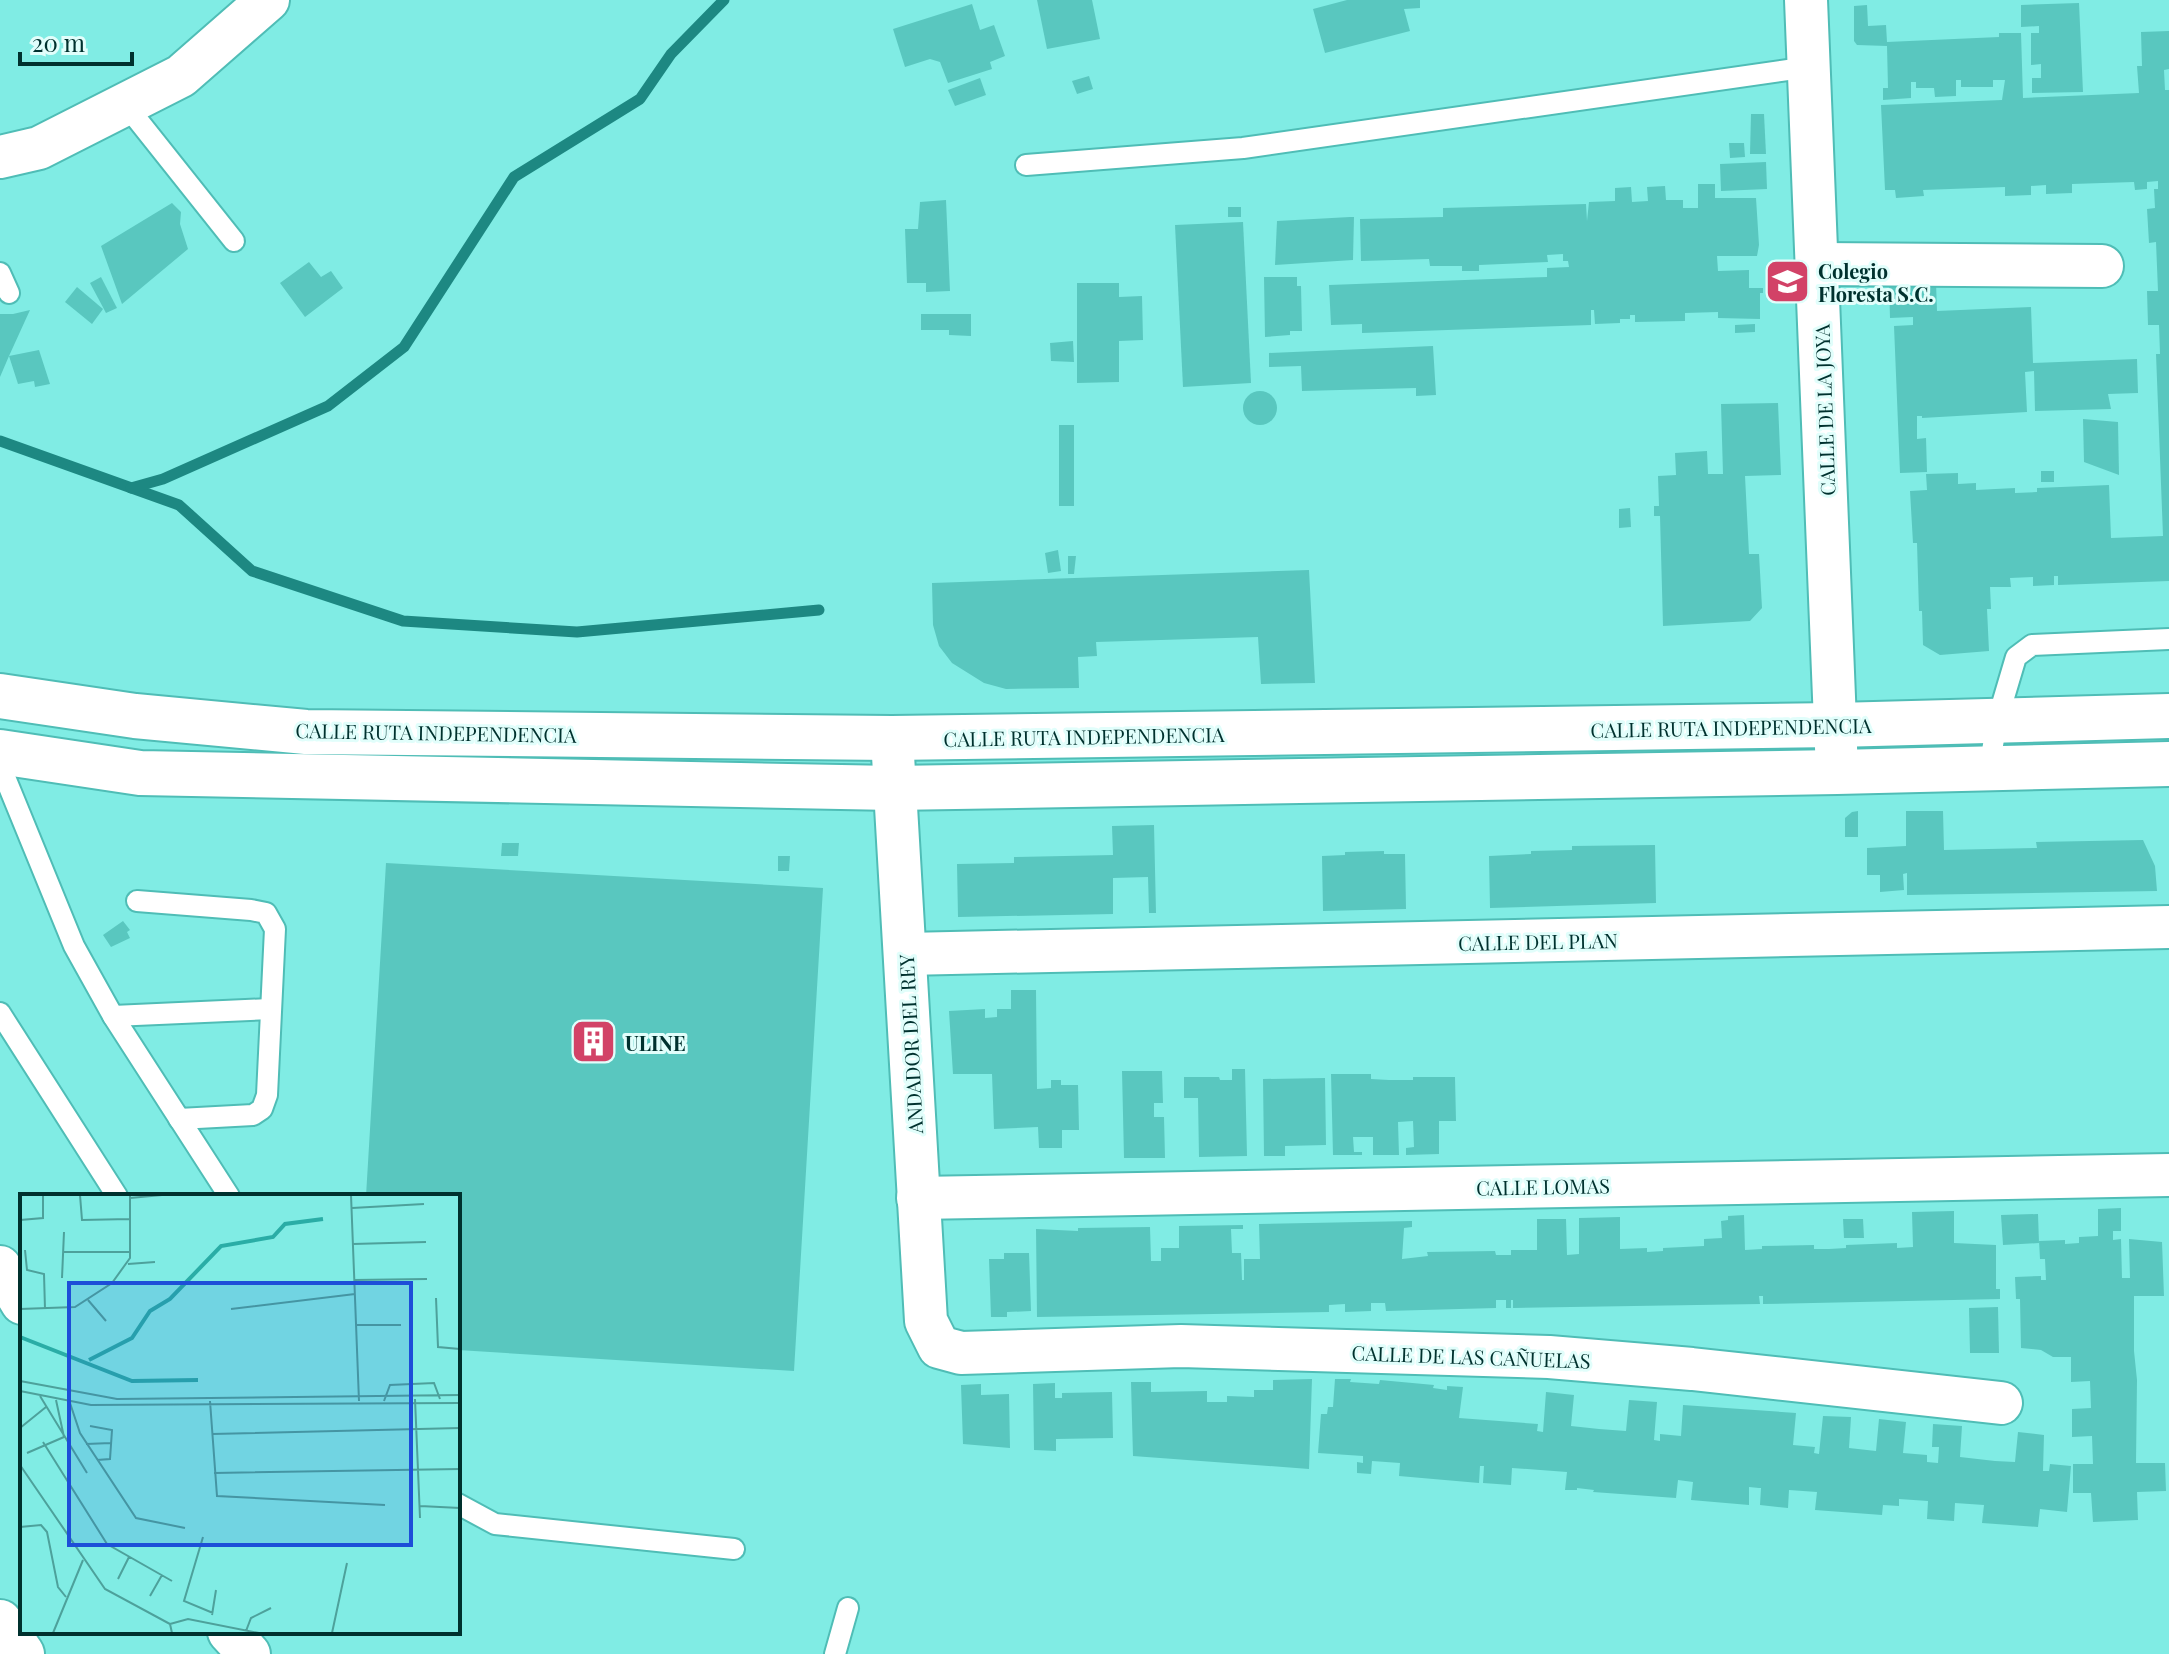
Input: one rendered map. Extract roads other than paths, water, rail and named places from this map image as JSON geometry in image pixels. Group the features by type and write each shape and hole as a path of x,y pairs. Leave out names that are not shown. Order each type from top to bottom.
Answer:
{"main road":[{"name":"CALLE RUTA INDEPENDENCIA","path":"0,696 135,716 306,732 892,738 1836,725 2169,716"},
{"path":"0,752 140,773 893,788 2169,764"},
{"path":"0,1622 22,1654"}],"street":[{"path":"0,157 39,148 181,76 268,0"},
{"name":"CALLE DE LA JOYA","path":"1806,0 1837,772"},
{"path":"1818,264 2102,266"},
{"name":"ANDADOR DEL REY","path":"892,738 926,1321 939,1347"},
{"name":"CALLE DEL PLAN","path":"906,954 2169,927"},
{"name":"CALLE LOMAS","path":"918,1198 2169,1175"},
{"path":"0,1267 20,1300"},
{"name":"CALLE DE LAS CAÑUELAS","path":"939,1347 961,1353 1181,1346 1549,1357 2001,1403"},
{"path":"231,1634 249,1654"}],"lane":[{"path":"1026,165 1243,148 1809,67"},
{"path":"125,104 234,241"},
{"path":"0,273 9,293"},
{"path":"1989,769 1997,721 2016,657 2032,645 2169,639"},
{"path":"0,765 74,946 113,1016 228,1194"},
{"path":"137,901 266,913 275,929 267,1095 262,1109 253,1115 179,1119"},
{"path":"113,1016 270,1009"},
{"path":"0,1013 116,1194"},
{"path":"460,1505 495,1524 734,1549"},
{"path":"835,1654 848,1608"}],"waterway":[{"path":"131,488 163,479 328,406 404,347 514,177 640,99 671,54 724,0"},
{"path":"0,441 179,505 252,571 403,621 577,632 819,610"}],"place":[{"name":"Colegio Floresta S.C.","path":"1787,282"},
{"name":"ULINE","path":"594,1042"}]}
